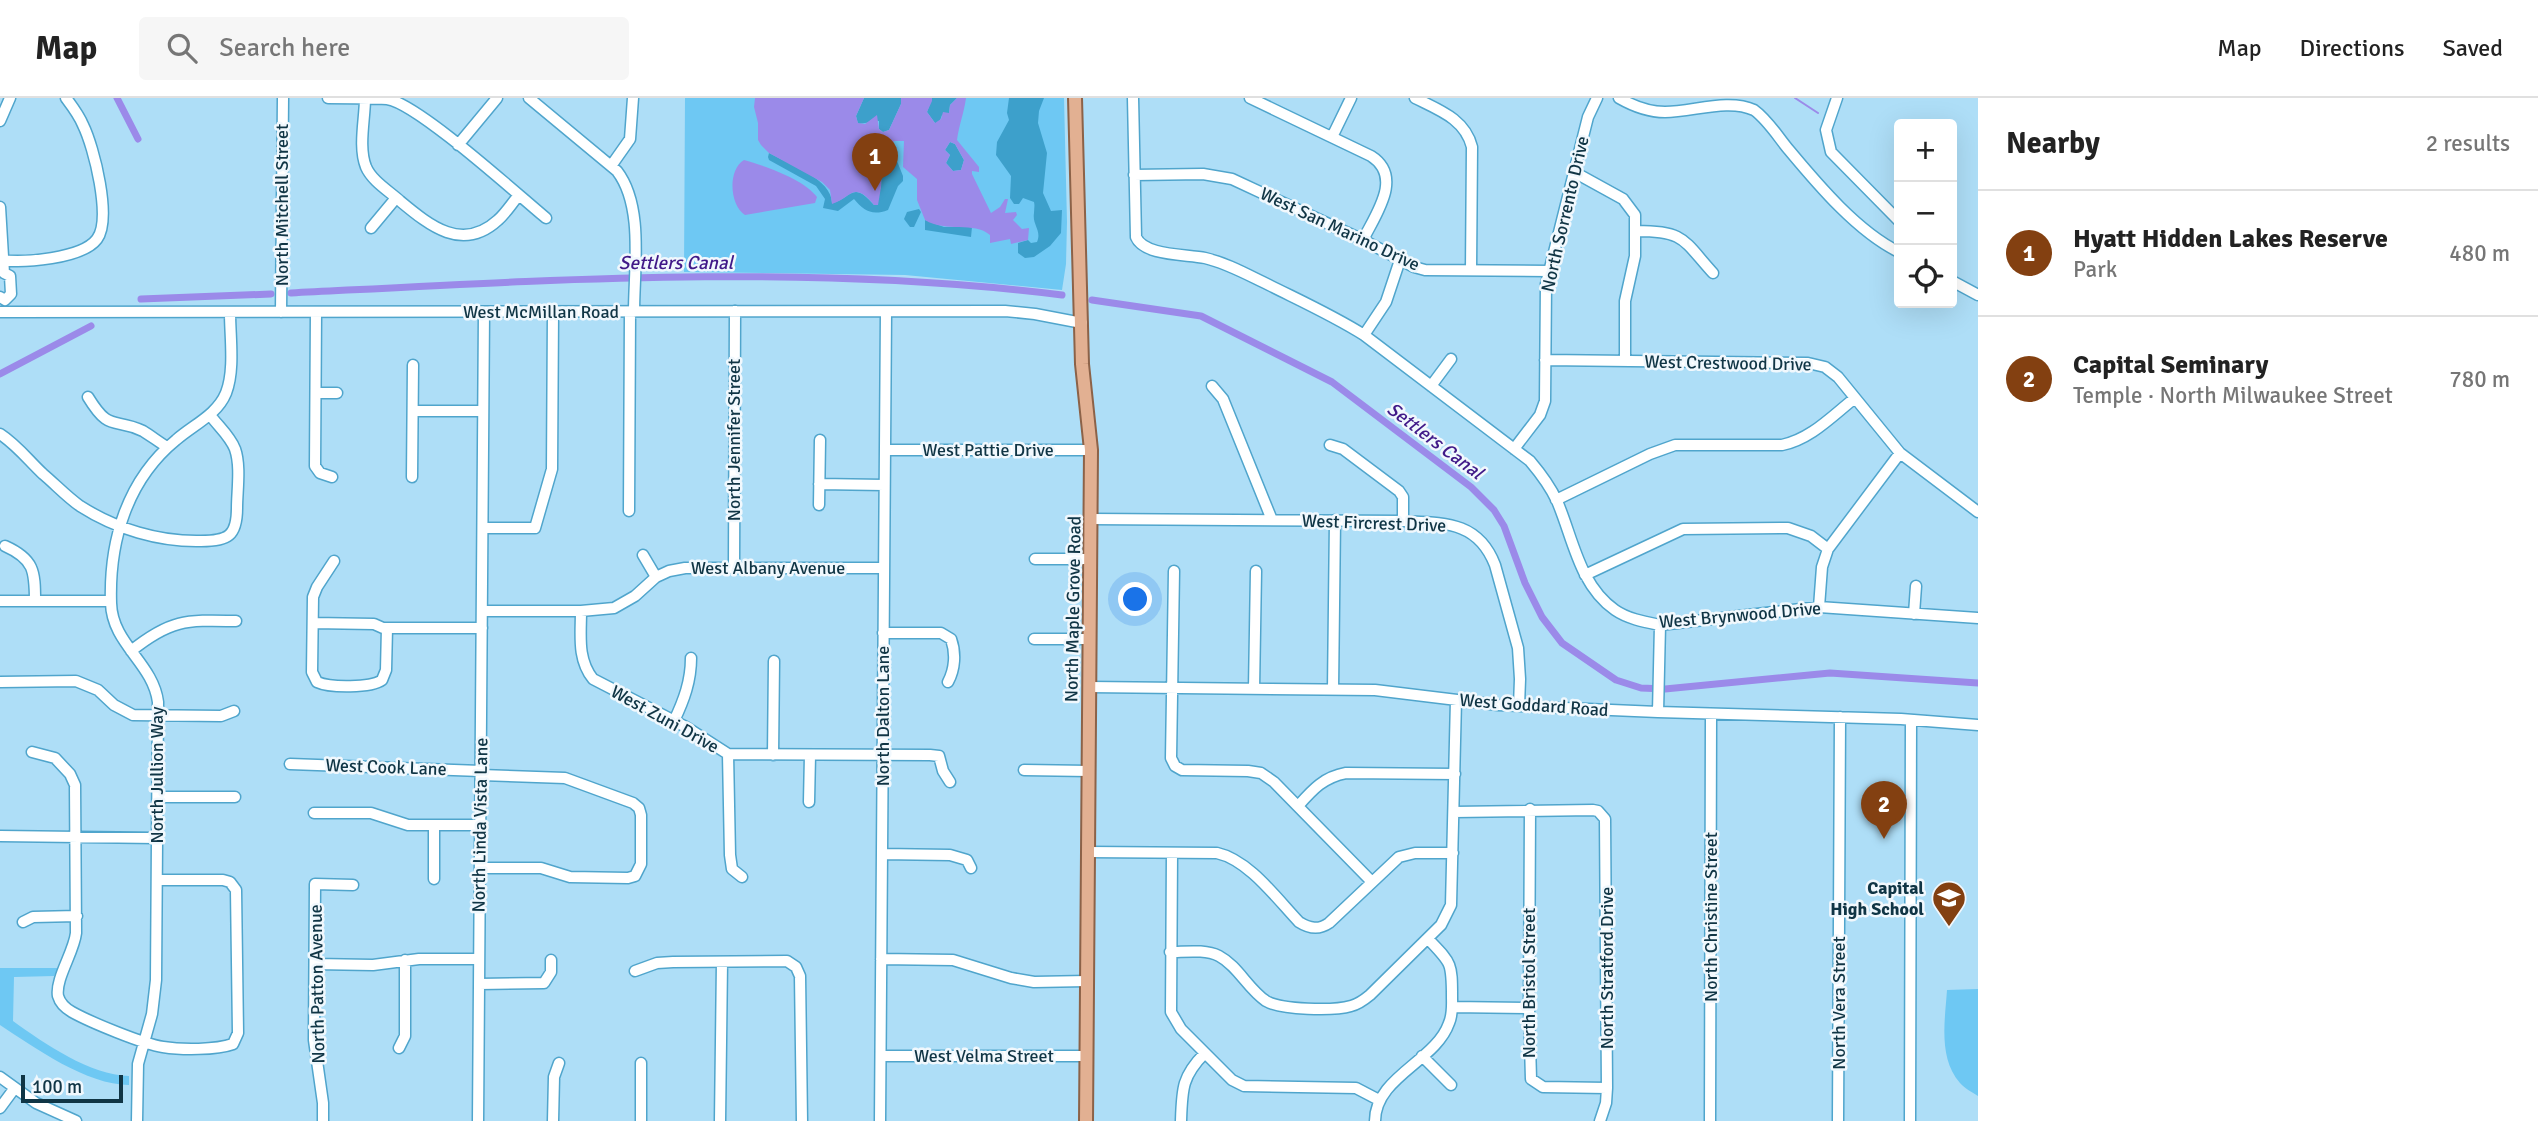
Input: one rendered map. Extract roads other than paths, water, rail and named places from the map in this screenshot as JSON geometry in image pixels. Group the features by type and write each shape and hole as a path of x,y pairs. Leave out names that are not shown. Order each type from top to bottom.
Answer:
{"main road":[{"name":"North Maple Grove Road","path":"1075,98 1082,364 1091,450 1086,1121"}],"street":[{"path":"0,121 2,108 10,98"},
{"path":"2,261 49,259 88,246 96,240 103,228 99,186 90,142 83,125 65,98"},
{"name":"North Mitchell Street","path":"281,312 283,98"},
{"path":"328,98 388,99 400,103 458,145 546,218"},
{"path":"365,98 365,164 369,174 430,226 442,232 456,234 484,230 498,220 519,195"},
{"path":"458,145 497,98"},
{"path":"529,98 611,166 625,182 633,203 629,512"},
{"path":"611,166 630,139 633,98"},
{"path":"1133,98 1134,175"},
{"path":"1250,98 1376,159 1384,169 1387,188 1363,240"},
{"path":"1332,137 1351,98"},
{"path":"1415,98 1455,119 1469,133 1472,146 1471,270"},
{"name":"North Sorrento Drive","path":"1514,449 1540,415 1545,401 1546,284 1588,117 1597,98"},
{"path":"1619,98 1646,110 1666,112 1727,102 1753,109 1862,228 1894,250"},
{"path":"1837,98 1826,130 1830,152 1894,216"},
{"path":"1574,172 1628,203 1635,215 1635,256 1625,300 1625,361"},
{"name":"West San Marino Drive","path":"1134,175 1203,174 1232,179 1424,270 1549,271"},
{"name":"West Brynwood Drive","path":"1134,175 1136,237 1139,244 1147,249 1198,256 1227,265 1341,320 1530,461 1545,478 1556,500 1585,575 1594,591 1615,610 1636,620 1661,625 1819,607 1978,618"},
{"path":"371,228 396,198"},
{"path":"0,208 2,274 10,276 11,294 3,298 3,312"},
{"path":"1637,231 1664,231 1675,234 1684,240 1713,273"},
{"path":"1364,335 1386,302 1400,260"},
{"path":"1957,284 1978,295"},
{"name":"North Jennifer Street","path":"734,568 735,311"},
{"name":"West McMillan Road","path":"3,312 1020,311 1082,323"},
{"path":"316,312 315,467 320,473 332,477"},
{"name":"North Linda Vista Lane","path":"478,1121 484,312"},
{"path":"483,528 535,528 552,469 553,312"},
{"name":"North Dalton Lane","path":"880,1121 886,312"},
{"name":"North Jullion Way","path":"137,1121 137,1076 155,997 157,693 153,682 115,625 111,601 112,563 119,526 137,486 167,447 210,415 221,403 228,385 230,313"},
{"path":"1431,386 1451,359"},
{"name":"West Crestwood Drive","path":"1545,360 1808,363 1825,367 1838,377 1900,453 1978,512"},
{"path":"412,477 413,365"},
{"path":"1212,386 1223,399 1272,520"},
{"path":"316,393 337,393"},
{"path":"88,397 103,418 113,424 143,431 167,447"},
{"path":"1556,500 1650,454 1675,445 1795,443 1807,437 1854,398"},
{"path":"413,411 483,411"},
{"path":"0,434 78,505 119,526 179,542 218,541 226,539 237,520 236,452 210,415"},
{"path":"819,505 820,440"},
{"path":"1330,445 1343,449 1399,491 1403,501 1403,521"},
{"name":"West Pattie Drive","path":"885,450 1091,450"},
{"path":"1819,607 1822,567 1828,549 1900,453"},
{"path":"819,484 884,485"},
{"name":"West Fircrest Drive","path":"1091,519 1403,521 1458,526 1477,538 1491,556 1518,648 1519,706"},
{"path":"1333,688 1335,520"},
{"path":"1585,575 1683,529 1788,528 1811,536 1828,549"},
{"path":"5,546 25,558 32,568 35,601"},
{"path":"643,555 656,577"},
{"path":"1035,559 1091,559"},
{"path":"334,561 313,597 312,671 317,682 327,685 379,683 386,670 387,628"},
{"name":"West Albany Avenue","path":"482,611 581,611 614,608 635,596 656,577 685,568 883,568"},
{"path":"1174,571 1171,758 1175,766 1182,770 1261,773 1274,782 1372,882"},
{"path":"1254,688 1255,571"},
{"path":"1914,614 1916,586"},
{"path":"0,601 111,601"},
{"name":"West Zuni Drive","path":"581,611 581,654 584,668 603,685 674,721 728,754 939,756 943,771 950,782"},
{"path":"131,652 167,626 190,621 236,621"},
{"path":"313,623 374,624 387,628 482,628"},
{"path":"1658,712 1661,625"},
{"path":"883,634 941,634 951,639 954,647 953,666 948,682"},
{"path":"1034,639 1090,639"},
{"path":"674,721 685,698 691,673 691,658"},
{"path":"773,755 774,661"},
{"path":"0,682 76,681 88,684 121,710 133,715 221,716 234,710"},
{"name":"West Goddard Road","path":"1089,687 1333,688 1519,706 1840,717 1978,725"},
{"path":"1170,952 1219,956 1260,996 1272,1004 1287,1007 1344,1007 1364,1000 1441,925 1451,905 1456,700"},
{"name":"North Christine Street","path":"1710,1121 1711,714"},
{"name":"North Vera Street","path":"1838,1121 1840,717"},
{"path":"1910,1121 1911,720"},
{"path":"32,752 55,758 70,774 76,796 77,916 75,944 60,982 58,996 63,1006 144,1042 165,1047 222,1048 233,1044 237,1033 237,895 233,886 223,880 157,880"},
{"path":"728,754 730,855 732,869 742,877"},
{"path":"809,802 810,755"},
{"name":"West Cook Lane","path":"290,764 565,778 633,803 639,808 641,864 635,876 570,877 541,868 480,868"},
{"path":"1024,770 1089,771"},
{"path":"1298,806 1318,784 1331,776 1346,773 1455,774"},
{"path":"158,797 235,797"},
{"path":"1454,812 1493,813 1530,809"},
{"name":"North Stratford Drive","path":"1530,809 1593,810 1602,815 1606,823 1607,1087 1606,1103 1600,1121"},
{"name":"North Bristol Street","path":"1530,809 1529,1072 1536,1084 1543,1087 1607,1087"},
{"path":"314,813 371,813 408,825 480,825"},
{"path":"434,879 435,825"},
{"path":"0,836 158,838"},
{"path":"1088,852 1217,853 1231,856 1244,865 1300,922 1311,928 1329,923 1394,860 1406,854 1453,853"},
{"path":"1172,853 1171,1012 1181,1029 1232,1080 1244,1086 1356,1088 1379,1100"},
{"path":"882,854 950,855 967,860 971,869"},
{"name":"North Patton Avenue","path":"323,1121 314,1040 315,884 353,885"},
{"path":"23,922 33,917 77,916"},
{"path":"1375,1121 1379,1100 1445,1032 1449,1024 1452,1007 1450,963 1428,939"},
{"path":"314,964 373,965 405,960 479,959"},
{"path":"881,959 953,960 1011,978 1034,982 1087,981"},
{"path":"398,1048 405,1036 405,960"},
{"path":"479,984 544,983 551,972 551,960"},
{"path":"635,971 657,963 787,961 796,967 800,976 802,1121"},
{"path":"720,1121 722,962"},
{"path":"1452,1007 1528,1008"},
{"path":"1181,1121 1185,1080 1188,1072 1205,1053"},
{"name":"West Velma Street","path":"881,1056 1086,1056"},
{"path":"1422,1056 1451,1085"},
{"path":"553,1121 554,1077 559,1063"},
{"path":"641,1063 641,1121"},
{"path":"0,1077 52,1112 76,1121"},
{"path":"0,1108 15,1089"}],"waterway":[{"path":"117,98 138,139"},
{"path":"1795,98 1818,113"},
{"name":"Settlers Canal","path":"291,293 580,279 773,277 870,279 1062,295"},
{"name":"Settlers Canal","path":"141,299 271,294"},
{"name":"Settlers Canal","path":"1092,300 1201,316 1332,382 1471,487 1494,510 1504,526 1525,583 1542,617 1562,643 1616,680 1641,688 1665,689 1830,673 1978,683"},
{"name":"Settlers Canal","path":"0,374 91,326"}],"place":[{"name":"Hyatt Hidden Lakes Reserve","path":"875,191"},
{"name":"Capital Seminary","path":"1884,839"},
{"name":"Capital High School","path":"1949,928"}]}
